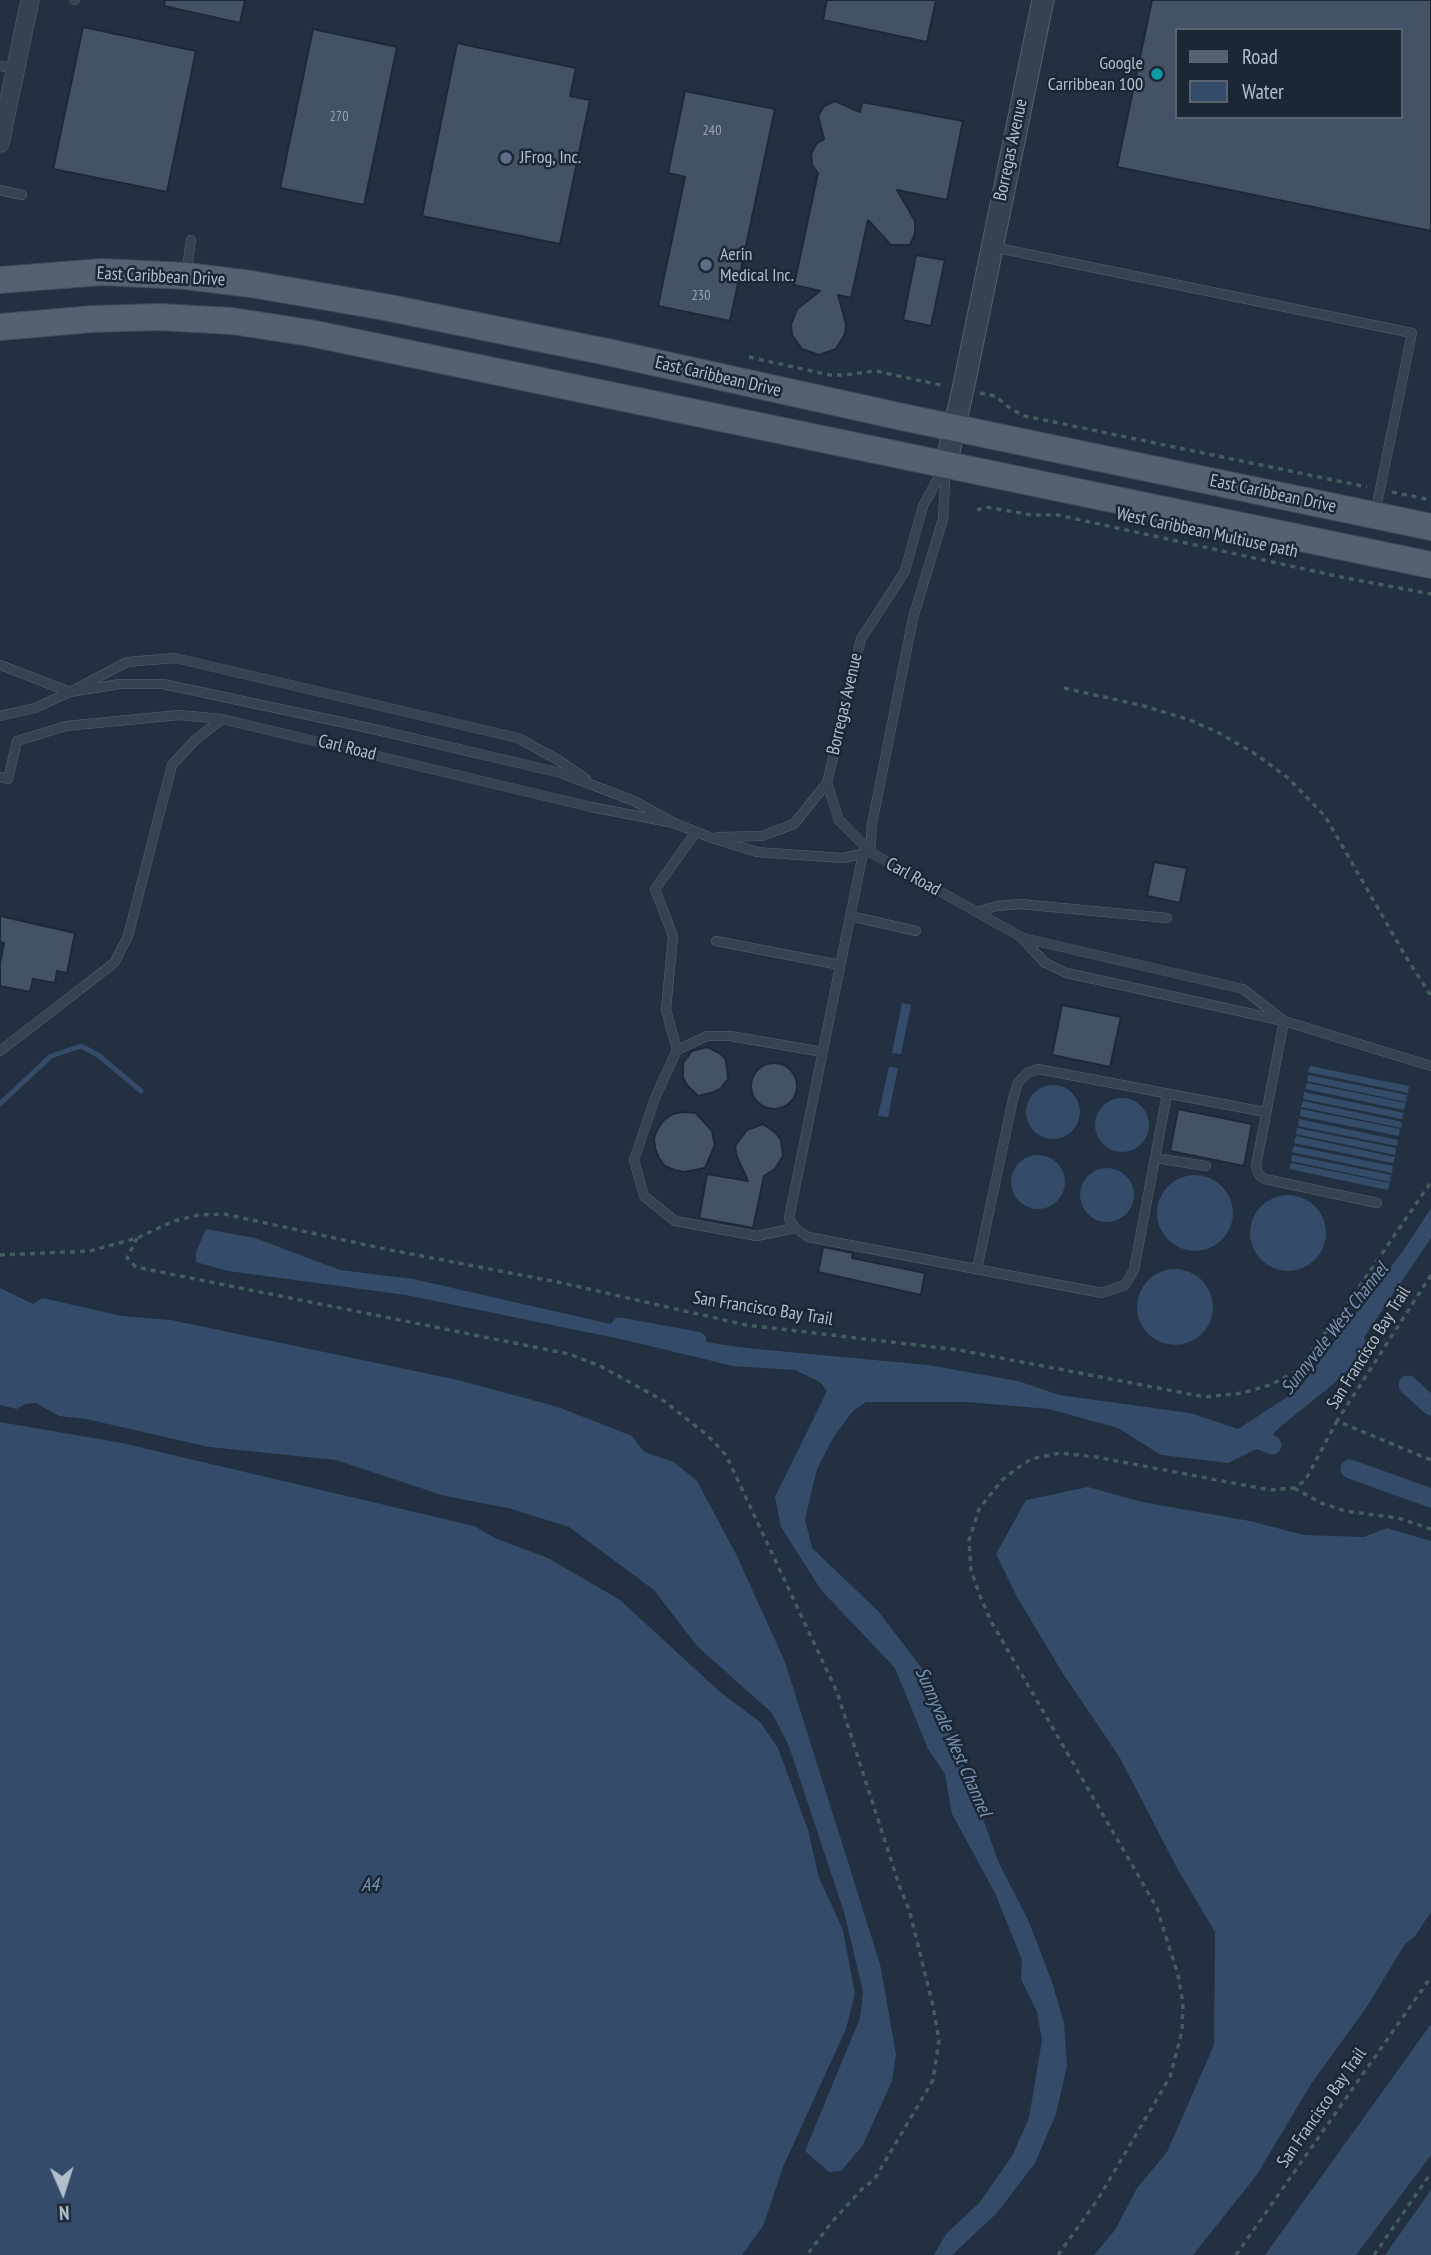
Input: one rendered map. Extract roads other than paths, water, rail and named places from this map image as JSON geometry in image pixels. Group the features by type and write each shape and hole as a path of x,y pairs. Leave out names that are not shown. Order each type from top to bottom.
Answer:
{"main road":[{"name":"East Caribbean Drive","path":"0,280 102,272 186,276 251,284 385,307 1431,527"},
{"name":"East Caribbean Drive","path":"0,327 93,319 159,317 258,325 414,353 1431,565"}],"street":[{"path":"0,143 8,67 30,0"},
{"name":"Borregas Avenue","path":"946,465 1043,0"}],"lane":[{"path":"0,190 22,195"},
{"path":"186,276 191,240"},
{"path":"992,246 1412,333 1375,516"},
{"name":"Borregas Avenue","path":"709,837 762,836 794,824 827,783 861,639 905,571 922,506 946,465"},
{"name":"Borregas Avenue","path":"795,1228 789,1218 913,618 943,519 946,465"},
{"name":"Carl Road","path":"0,716 35,708 127,662 175,658 518,738 599,787"},
{"path":"0,665 70,692"},
{"name":"Carl Road","path":"70,692 120,684 163,684 561,773 634,801 696,832 757,852 843,858 866,853 1023,939 1243,989 1284,1021"},
{"name":"Carl Road","path":"0,777 8,779 17,741 89,722 179,715 222,719 591,807 674,822"},
{"path":"0,1051 114,963 128,936 172,765 194,741 222,719"},
{"path":"827,783 839,820 866,853"},
{"path":"677,1051 666,1010 673,936 655,889 696,832"},
{"path":"976,912 997,906 1020,904 1167,918"},
{"path":"850,916 916,931"},
{"name":"Carl Road","path":"1023,939 1045,963 1067,973 1284,1021 1431,1066"},
{"path":"716,941 840,965"},
{"path":"1284,1021 1256,1166 1259,1175 1265,1179 1377,1203"},
{"path":"823,1052 730,1036 707,1035 677,1051 655,1098 634,1160 644,1196 675,1221 757,1236 795,1228 808,1237 1102,1293 1125,1285 1134,1270 1167,1094"},
{"path":"977,1269 1013,1099 1018,1083 1027,1073 1038,1069 1265,1112"},
{"path":"1155,1158 1206,1166"}],"water":[{"path":"902,1003 911,1005 901,1054 892,1053"},
{"path":"1310,1066 1409,1086 1408,1093 1308,1072"},
{"path":"889,1067 898,1068 888,1117 878,1116"},
{"path":"1308,1075 1407,1095 1406,1102 1307,1081"},
{"path":"1307,1083 1406,1103 1404,1110 1305,1089"},
{"path":"1053,1085 1072,1093 1080,1112 1072,1131 1053,1139 1034,1131 1026,1112 1034,1093"},
{"path":"1304,1092 1404,1113 1402,1119 1303,1099"},
{"path":"1122,1098 1141,1106 1149,1125 1141,1144 1122,1152 1103,1144 1095,1125 1103,1106"},
{"path":"1303,1101 1402,1122 1401,1128 1301,1107"},
{"path":"1301,1109 1400,1129 1399,1136 1300,1116"},
{"path":"1299,1119 1398,1140 1397,1146 1298,1126"},
{"path":"1297,1128 1396,1148 1395,1155 1296,1134"},
{"path":"1296,1136 1395,1157 1393,1163 1294,1143"},
{"path":"1294,1146 1393,1166 1392,1173 1292,1152"},
{"path":"1038,1155 1057,1163 1065,1182 1057,1201 1038,1209 1019,1201 1011,1182 1019,1163"},
{"path":"1292,1155 1391,1175 1390,1182 1291,1161"},
{"path":"1291,1163 1390,1183 1388,1190 1289,1169"},
{"path":"1107,1168 1126,1176 1134,1195 1126,1214 1107,1222 1088,1214 1080,1195 1088,1176"},
{"path":"1195,1175 1210,1178 1222,1186 1230,1198 1233,1213 1230,1228 1222,1240 1210,1248 1195,1251 1180,1248 1168,1240 1160,1228 1157,1213 1160,1198 1168,1186 1180,1178"},
{"path":"1288,1195 1303,1198 1315,1206 1323,1218 1326,1233 1323,1248 1315,1260 1303,1268 1288,1271 1273,1268 1261,1260 1253,1248 1250,1233 1253,1218 1261,1206 1273,1198"},
{"name":"Sunnyvale West Channel","path":"1431,1208 1431,1238 1364,1337 1368,1346 1347,1373 1280,1427 1261,1447 1228,1463 1161,1455 1118,1428 1049,1409 967,1402 866,1402 853,1411 834,1436 817,1469 805,1519 812,1548 878,1611 921,1667 968,1776 998,1861 1029,1922 1064,2023 1067,2066 1056,2114 1035,2163 997,2213 952,2255 934,2255 946,2234 980,2202 1012,2156 1029,2118 1042,2040 1037,2012 1021,1979 1022,1960 995,1893 952,1814 945,1774 928,1749 895,1668 821,1590 781,1527 775,1497 827,1391 820,1382 795,1370 733,1366 625,1340 406,1295 228,1271 196,1262 196,1252 206,1229 255,1238 340,1270 413,1279 659,1335 746,1348 928,1365 1018,1381 1059,1395 1190,1413 1238,1429 1298,1390 1405,1248"},
{"path":"1175,1269 1190,1272 1202,1280 1210,1292 1213,1307 1210,1322 1202,1334 1190,1342 1175,1345 1160,1342 1148,1334 1140,1322 1137,1307 1140,1292 1148,1280 1160,1272"},
{"path":"0,1288 33,1304 42,1298 122,1316 171,1320 458,1380 558,1407 632,1436 644,1452 674,1462 697,1481 736,1554 785,1662 880,1964 896,2054 892,2081 863,2145 841,2171 829,2172 805,2151 860,2018 863,1991 844,1912 789,1746 772,1713 697,1646 654,1590 569,1527 508,1508 445,1496 336,1460 209,1447 86,1419 59,1416 36,1403 25,1404 17,1409 0,1405"},
{"name":"A4","path":"0,1422 122,1443 474,1526 497,1539 548,1558 620,1600 720,1692 760,1722 778,1748 808,1830 819,1878 843,1930 855,1994 846,2029 783,2167 763,2226 742,2255 0,2255"},
{"path":"1088,1487 1142,1502 1250,1521 1304,1535 1364,1537 1387,1528 1431,1541 1431,1912 1415,1936 1405,1944 1366,2008 1311,2084 1256,2176 1193,2255 1094,2255 1115,2230 1137,2188 1167,2152 1214,2045 1215,1932 1177,1868 1120,1758 1062,1672 1017,1597 996,1554 1026,1500"},
{"path":"1431,2024 1431,2155 1356,2255 1265,2255"},
{"path":"1431,2190 1431,2255 1385,2255"}],"waterway":[{"path":"0,1104 51,1056 81,1046 98,1055 141,1091"},
{"path":"620,1327 697,1341"},
{"path":"1408,1385 1431,1406"},
{"path":"1258,1439 1272,1445"},
{"path":"1350,1469 1431,1498"}],"place":[{"name":"Google Carribbean 100","path":"1157,74"},
{"name":"JFrog, Inc.","path":"506,158"},
{"name":"Aerin Medical Inc.","path":"706,265"}]}
